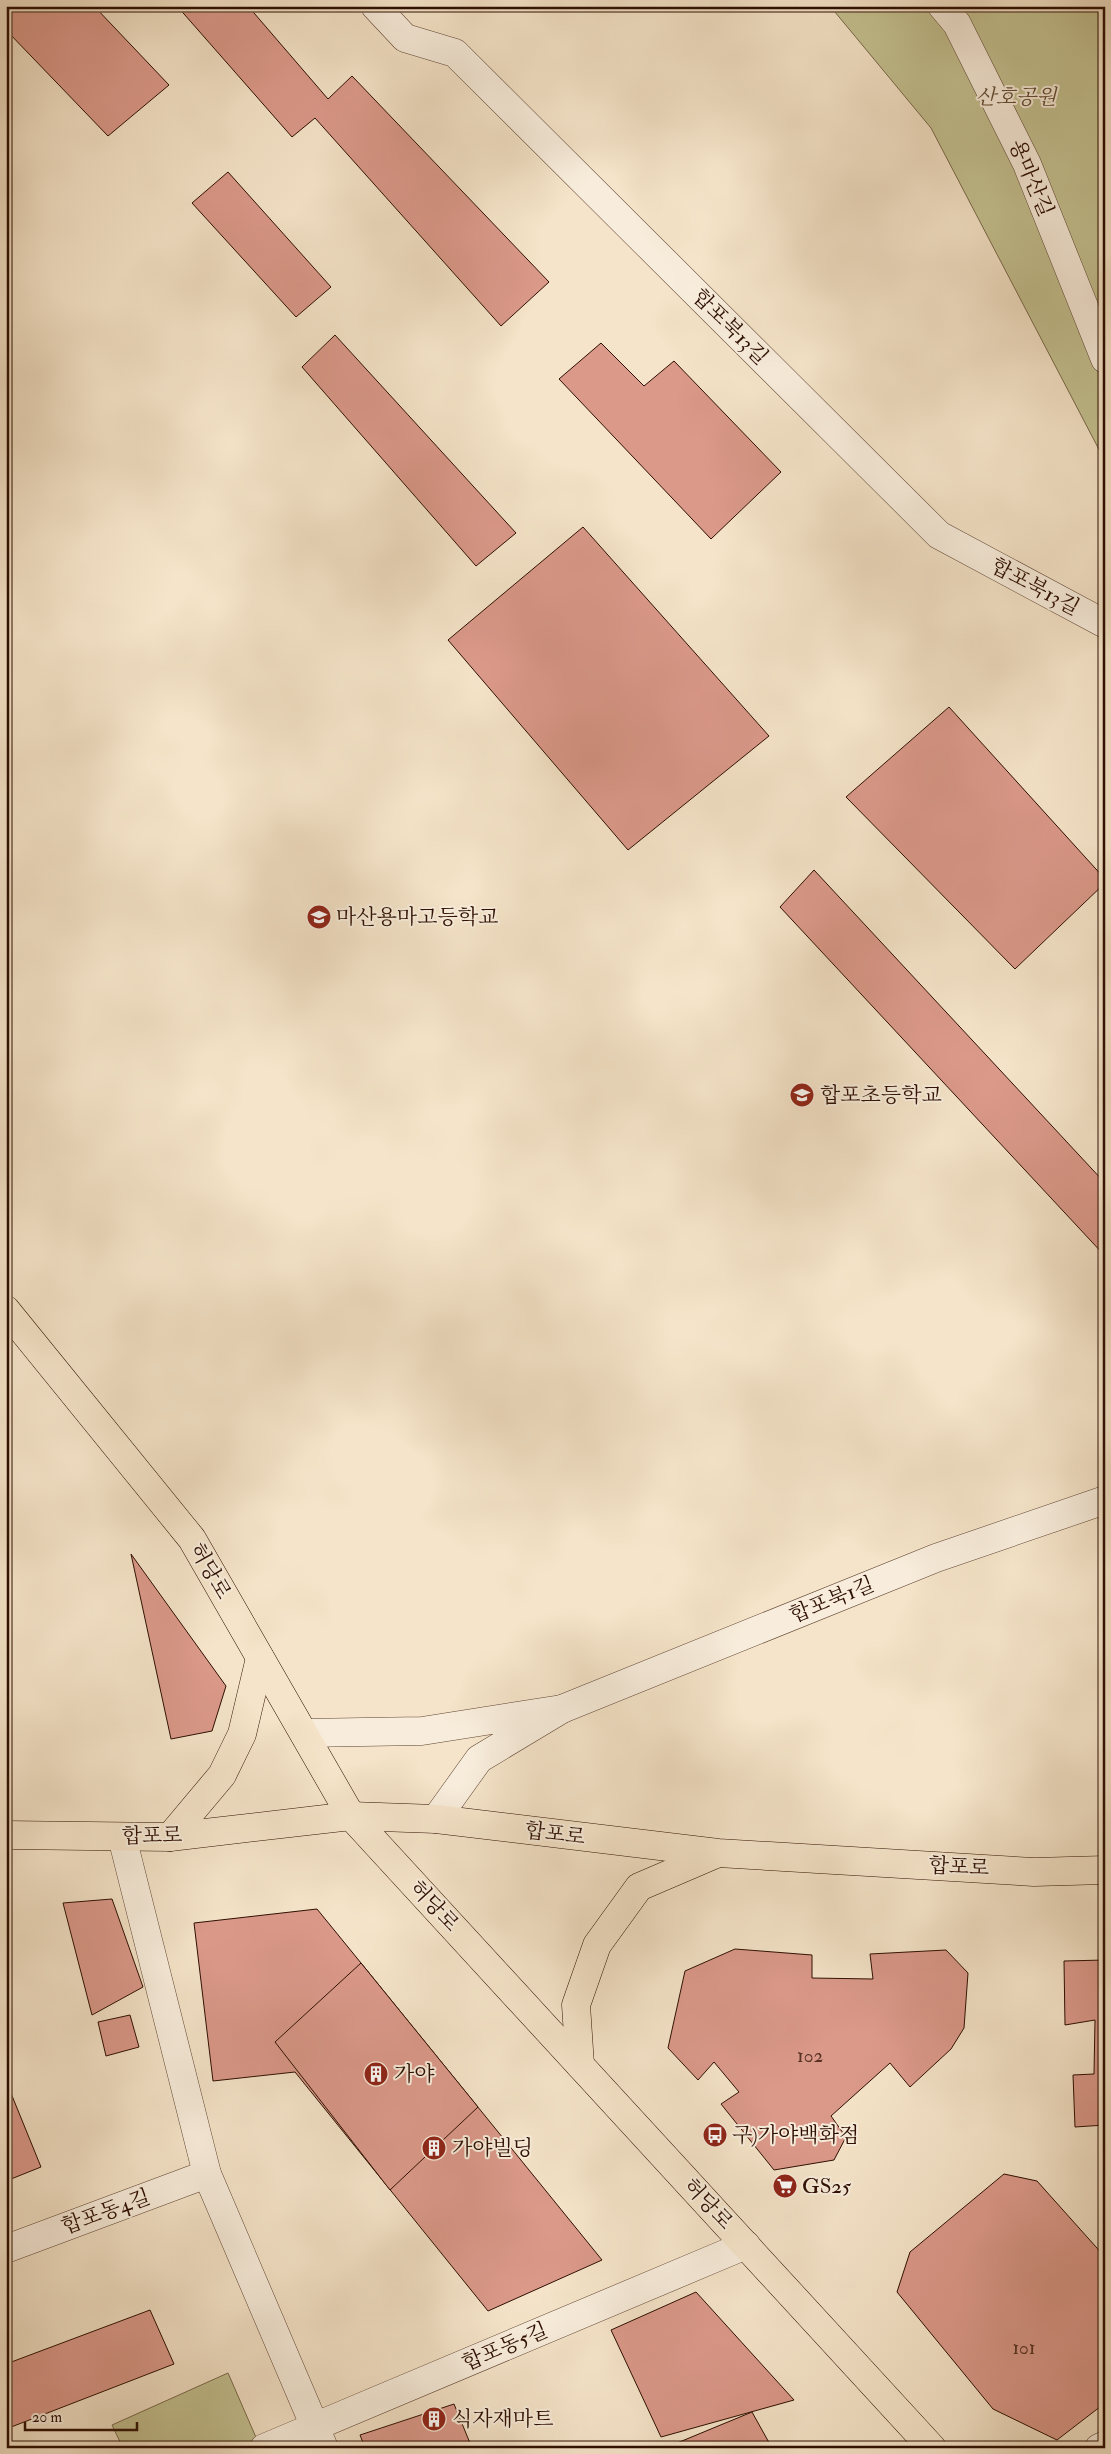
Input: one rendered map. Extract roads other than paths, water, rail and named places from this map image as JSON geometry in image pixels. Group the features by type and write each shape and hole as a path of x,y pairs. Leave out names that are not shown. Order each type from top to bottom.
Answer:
{"main road":[{"name":"허당로","path":"6,1310 192,1539 351,1816 932,2448"},
{"path":"170,1837 222,1775 242,1734 260,1658"},
{"name":"합포로","path":"6,1835 170,1837 351,1816 436,1819 718,1853 1034,1872 1105,1870"},
{"path":"580,2065 576,2005 598,1945 639,1887 718,1853"}],"street":[{"name":"합포북13길","path":"375,6 405,38 454,52 939,535 1105,624"},
{"name":"용마산길","path":"942,6 957,24 1027,164 1105,359"},
{"name":"합포북1길","path":"562,1709 936,1558 1105,1500"},
{"path":"304,1733 422,1731 562,1709"},
{"path":"436,1819 479,1759 562,1709"},
{"path":"122,1837 207,2174 320,2437"},
{"name":"합포동4길","path":"6,2249 207,2174"},
{"name":"합포동5길","path":"264,2448 320,2437 746,2245"},
{"path":"1099,2448 1105,2445"}],"place":[{"name":"마산용마고등학교","path":"319,917"},
{"name":"합포초등학교","path":"802,1095"},
{"name":"가야","path":"376,2074"},
{"name":"구)가야백화점","path":"715,2135"},
{"name":"가야빌딩","path":"434,2148"},
{"name":"GS25","path":"785,2186"},
{"name":"식자재마트","path":"434,2419"}],"park label":[{"name":"산호공원","path":"1016,97"}]}
